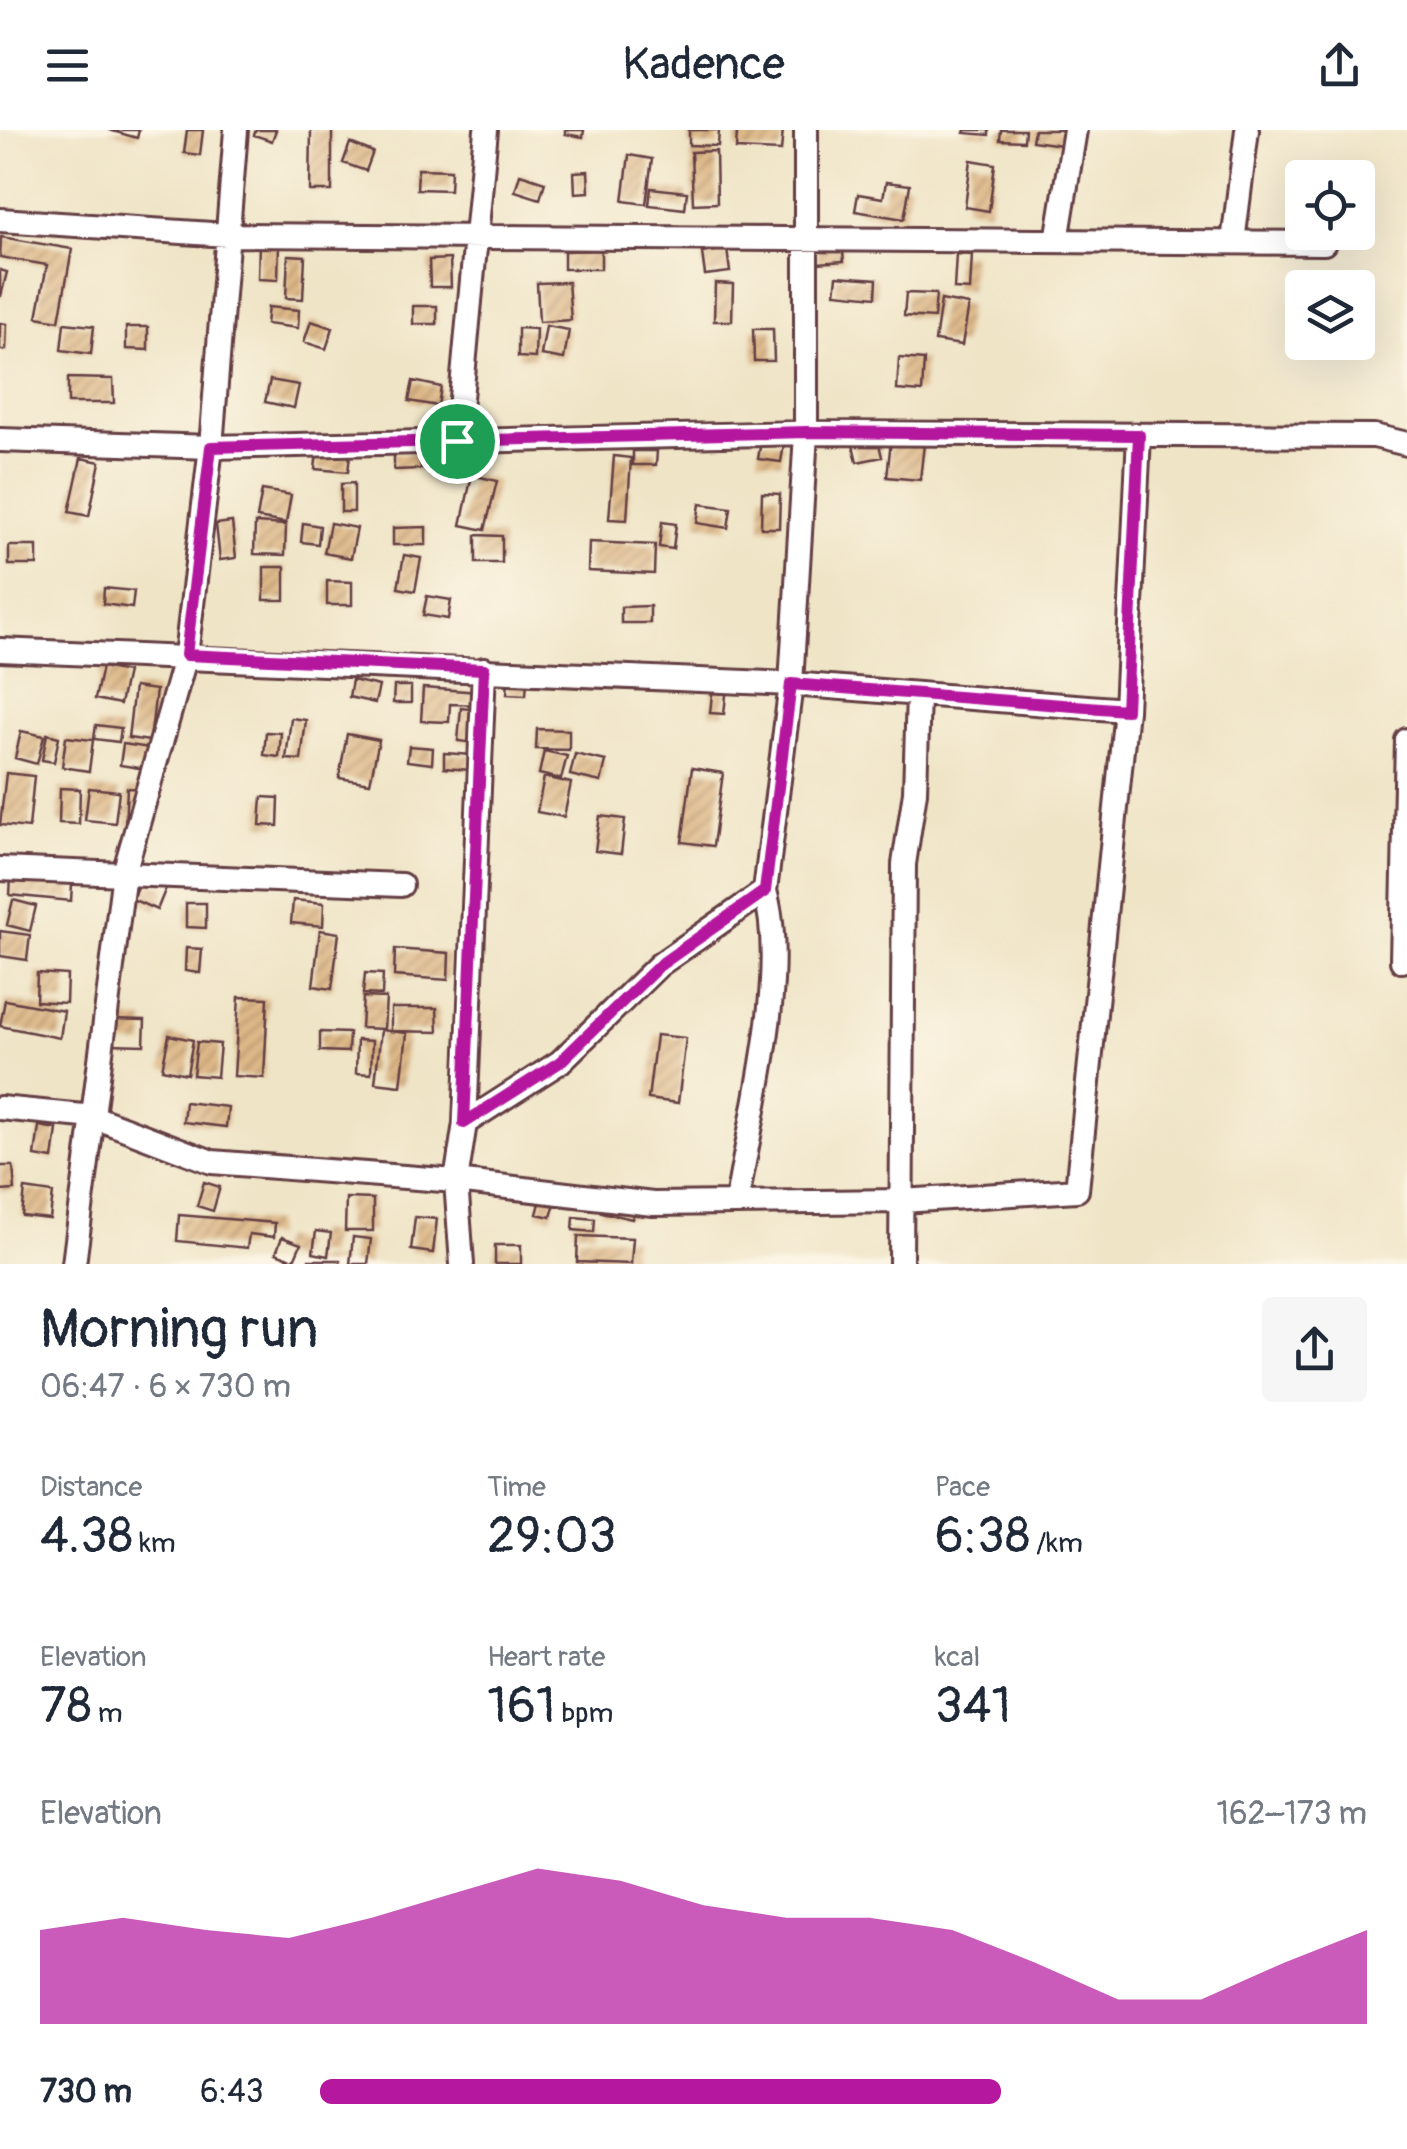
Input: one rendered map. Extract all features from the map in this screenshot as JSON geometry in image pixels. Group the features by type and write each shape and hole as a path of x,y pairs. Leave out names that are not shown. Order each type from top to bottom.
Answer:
{"street":[{"path":"74,1264 124,873 186,655 211,447 236,130"},
{"path":"457,441 486,130"},
{"path":"737,1201 771,986 772,915 765,891 791,684 806,432 806,130"},
{"path":"1057,241 1075,130"},
{"path":"1233,242 1247,130"},
{"path":"0,220 228,235 1285,243"},
{"path":"0,440 211,447 806,432 1374,436 1407,444"},
{"path":"0,1108 94,1117 212,1162 456,1181 653,1204 902,1201 1077,1190 1126,710 1139,435"},
{"path":"0,650 791,684 1126,710"},
{"path":"462,1264 456,1181 464,1123 484,669"},
{"path":"901,1264 904,864 915,792 918,694"},
{"path":"1402,962 1407,740"},
{"path":"0,869 401,885"},
{"path":"464,1123 560,1062 660,965 765,891"}],"building":[{"path":"109,130 139,130 137,138"},
{"path":"187,130 203,130 200,155 184,153"},
{"path":"256,130 276,130 272,141 254,135"},
{"path":"311,130 332,130 332,191 310,191"},
{"path":"565,130 584,130 583,137 565,134"},
{"path":"689,130 719,130 718,146 689,145"},
{"path":"783,130 781,151 736,149 737,132"},
{"path":"989,130 989,135 964,133"},
{"path":"1001,130 1025,130 1024,141 1000,140"},
{"path":"1034,130 1064,130 1062,145 1032,141"},
{"path":"350,143 373,152 366,171 343,163"},
{"path":"716,151 717,203 693,204 691,152"},
{"path":"629,155 652,159 646,204 623,201"},
{"path":"971,160 995,164 989,211 965,207"},
{"path":"418,169 451,170 450,190 417,189"},
{"path":"588,171 589,192 575,193 574,172"},
{"path":"520,174 545,182 540,199 515,191"},
{"path":"886,182 910,185 904,219 855,211 858,194 883,198"},
{"path":"651,188 687,192 685,209 649,205"},
{"path":"1,237 72,249 59,321 37,317 47,265 0,257"},
{"path":"842,242 844,261 818,263 817,244"},
{"path":"259,243 279,243 278,280 258,279"},
{"path":"727,249 730,272 705,275 702,253"},
{"path":"601,250 601,269 564,269 564,251"},
{"path":"956,254 972,255 970,290 954,289"},
{"path":"288,255 305,256 303,299 286,298"},
{"path":"450,259 451,287 430,287 429,260"},
{"path":"0,270 7,272 1,296 0,296"},
{"path":"837,276 877,279 876,297 835,293"},
{"path":"568,282 571,320 539,322 537,283"},
{"path":"715,283 733,284 732,321 714,321"},
{"path":"906,293 936,294 934,318 904,316"},
{"path":"941,300 969,305 962,345 935,341"},
{"path":"413,306 437,306 437,324 413,324"},
{"path":"268,307 299,310 298,328 266,324"},
{"path":"311,321 333,328 326,349 304,342"},
{"path":"0,323 7,324 6,350 0,350"},
{"path":"64,323 94,326 91,354 61,350"},
{"path":"546,326 569,330 564,359 541,355"},
{"path":"126,327 148,327 148,350 126,349"},
{"path":"518,328 536,329 535,358 518,357"},
{"path":"753,329 773,329 774,361 754,361"},
{"path":"899,358 924,360 922,392 897,390"},
{"path":"68,378 113,379 114,403 68,403"},
{"path":"270,380 299,385 294,408 265,402"},
{"path":"413,381 441,387 438,406 409,401"},
{"path":"878,440 882,457 857,462 853,445"},
{"path":"891,440 924,444 920,480 887,477"},
{"path":"761,441 784,444 781,462 758,459"},
{"path":"317,451 350,455 348,472 315,469"},
{"path":"633,451 657,451 656,465 633,465"},
{"path":"394,453 421,453 421,469 394,470"},
{"path":"614,456 631,458 627,520 609,519"},
{"path":"81,458 100,462 89,516 69,512"},
{"path":"472,475 497,481 485,530 461,525"},
{"path":"354,483 354,512 341,512 341,484"},
{"path":"262,490 291,495 286,523 257,518"},
{"path":"762,493 780,494 779,528 761,528"},
{"path":"700,504 731,508 728,528 697,523"},
{"path":"232,522 236,558 220,560 216,524"},
{"path":"662,522 676,524 673,549 659,547"},
{"path":"255,523 286,525 285,555 254,554"},
{"path":"303,523 320,526 318,544 301,542"},
{"path":"330,523 357,528 351,558 324,553"},
{"path":"426,527 426,545 393,545 393,528"},
{"path":"476,535 502,536 502,563 476,563"},
{"path":"589,542 655,545 654,574 588,571"},
{"path":"9,546 37,546 37,565 9,565"},
{"path":"404,555 421,558 415,591 398,588"},
{"path":"264,567 285,567 285,600 264,600"},
{"path":"327,581 352,582 352,605 327,605"},
{"path":"104,588 134,591 132,608 103,604"},
{"path":"427,596 451,600 448,619 423,615"},
{"path":"650,606 650,623 621,623 621,607"},
{"path":"102,667 127,672 120,704 95,699"},
{"path":"352,680 379,686 375,703 349,697"},
{"path":"508,680 527,681 526,695 507,694"},
{"path":"713,684 727,686 724,714 710,713"},
{"path":"394,686 411,686 411,703 393,703"},
{"path":"134,687 156,690 150,741 128,738"},
{"path":"423,688 480,692 479,705 450,704 449,722 421,721"},
{"path":"461,708 479,710 476,743 458,741"},
{"path":"291,718 306,720 301,760 286,759"},
{"path":"96,725 121,728 119,742 94,739"},
{"path":"537,729 569,730 569,750 536,749"},
{"path":"21,731 44,736 37,764 15,758"},
{"path":"266,732 281,733 279,757 264,755"},
{"path":"47,734 59,737 54,762 42,760"},
{"path":"347,734 379,740 370,783 339,778"},
{"path":"66,737 93,740 89,771 62,767"},
{"path":"123,744 150,748 146,769 120,765"},
{"path":"409,746 433,748 432,764 407,761"},
{"path":"544,751 567,756 561,779 539,774"},
{"path":"444,753 472,755 471,770 444,768"},
{"path":"575,754 606,761 601,782 570,775"},
{"path":"692,768 723,773 713,846 682,842"},
{"path":"6,773 34,776 29,828 0,825"},
{"path":"544,777 571,783 564,817 537,812"},
{"path":"60,788 80,789 79,824 59,823"},
{"path":"89,788 119,791 115,823 85,820"},
{"path":"127,788 147,789 144,827 125,826"},
{"path":"262,797 279,798 278,826 260,825"},
{"path":"600,816 625,819 621,854 595,851"},
{"path":"11,877 72,884 71,901 10,895"},
{"path":"141,877 166,888 157,910 132,899"},
{"path":"13,900 36,906 30,931 7,925"},
{"path":"293,900 324,903 323,926 291,923"},
{"path":"186,903 206,903 206,928 186,927"},
{"path":"320,930 339,933 332,989 313,986"},
{"path":"0,931 30,935 27,960 0,956"},
{"path":"186,948 202,949 200,973 185,971"},
{"path":"395,949 449,953 448,980 394,976"},
{"path":"37,973 67,975 66,1003 36,1001"},
{"path":"365,973 383,974 382,995 363,994"},
{"path":"239,997 268,998 264,1078 234,1076"},
{"path":"363,997 386,998 384,1029 361,1028"},
{"path":"5,1000 64,1011 60,1038 0,1026"},
{"path":"391,1008 437,1008 438,1032 391,1031"},
{"path":"111,1019 145,1020 144,1045 110,1044"},
{"path":"381,1030 407,1033 401,1086 375,1083"},
{"path":"320,1032 349,1033 348,1052 320,1051"},
{"path":"169,1035 193,1040 187,1074 162,1069"},
{"path":"656,1035 686,1038 678,1103 648,1099"},
{"path":"357,1040 372,1041 371,1074 356,1073"},
{"path":"197,1042 220,1044 217,1077 193,1075"},
{"path":"185,1102 228,1107 226,1127 183,1122"},
{"path":"39,1126 57,1129 53,1159 35,1156"},
{"path":"0,1166 13,1166 15,1190 0,1191"},
{"path":"204,1182 220,1187 213,1211 197,1206"},
{"path":"25,1189 53,1193 50,1219 22,1216"},
{"path":"606,1190 637,1196 632,1219 601,1212"},
{"path":"543,1192 557,1196 551,1217 537,1214"},
{"path":"346,1198 373,1199 373,1231 345,1231"},
{"path":"179,1215 275,1223 274,1237 249,1234 247,1248 177,1241"},
{"path":"415,1217 437,1219 433,1253 411,1250"},
{"path":"574,1217 595,1219 594,1232 573,1230"},
{"path":"316,1231 331,1233 328,1256 313,1253"},
{"path":"578,1236 633,1238 631,1264 577,1262"},
{"path":"282,1237 301,1244 294,1260 276,1253"},
{"path":"353,1237 371,1239 368,1264 350,1264"},
{"path":"495,1245 521,1245 521,1264 495,1264"},
{"path":"309,1260 340,1260 340,1264 309,1264"}],"route":[{"path":"806,432 1139,435 1126,710 791,684 765,891 660,965 560,1062 464,1123 484,669 186,655 211,447 457,441 806,432"}]}
